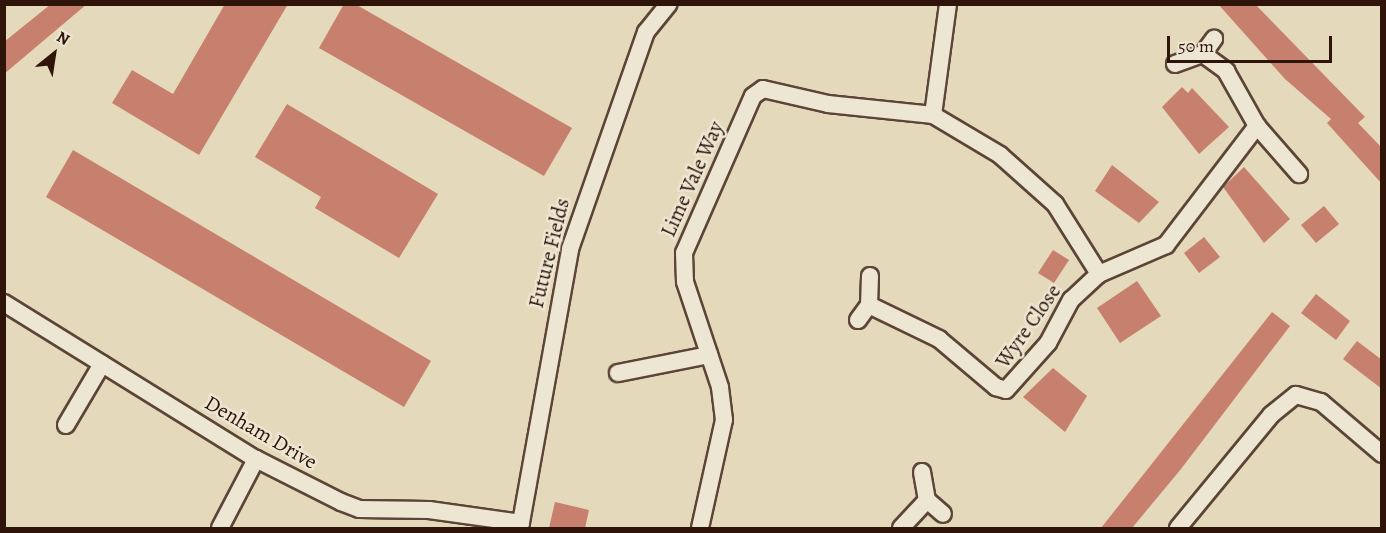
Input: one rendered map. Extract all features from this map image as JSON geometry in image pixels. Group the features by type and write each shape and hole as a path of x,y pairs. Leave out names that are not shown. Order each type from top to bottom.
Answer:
{"street":[{"name":"Future Fields","path":"520,526 570,249 646,32 669,4"},
{"path":"948,4 933,115 1000,155 1055,204 1099,274 1166,244 1257,126"},
{"path":"1174,64 1203,54 1214,39"},
{"path":"1203,54 1226,71 1257,126 1299,174"},
{"name":"Lime Vale Way","path":"700,528 724,420 709,355 685,282 684,253 753,96 763,89 828,104 933,115"},
{"name":"Wyre Close","path":"869,305 939,339 996,387 1006,390 1048,343 1071,300 1099,274"},
{"path":"858,320 869,305 870,276"},
{"name":"Denham Drive","path":"4,303 256,459 359,509 429,510 520,526"},
{"path":"618,373 709,355"},
{"path":"66,425 102,364"},
{"path":"1178,528 1271,415 1296,395 1321,402 1382,454"},
{"path":"220,528 256,459"},
{"path":"922,472 927,500 943,514"},
{"path":"901,528 927,500"}],"building":[{"path":"51,4 87,4 4,74 4,42"},
{"path":"225,4 288,4 199,155 112,103 132,70 173,94"},
{"path":"344,4 355,4 572,128 544,176 319,48"},
{"path":"1218,4 1255,4 1365,117 1358,123 1382,148 1382,184 1327,123 1331,119 1285,79"},
{"path":"1182,87 1188,93 1192,88 1229,127 1199,154 1162,107"},
{"path":"287,104 438,194 399,258 315,208 321,197 255,157"},
{"path":"73,150 431,361 404,407 46,197"},
{"path":"1112,165 1159,202 1139,223 1095,191"},
{"path":"1244,167 1290,219 1264,243 1223,187"},
{"path":"1324,206 1339,224 1316,243 1301,225"},
{"path":"1204,237 1220,257 1199,273 1184,253"},
{"path":"1053,250 1069,260 1054,283 1038,273"},
{"path":"1137,281 1161,316 1120,343 1097,308"},
{"path":"1316,294 1350,321 1336,340 1301,313"},
{"path":"1272,312 1290,326 1181,469 1132,528 1101,528"},
{"path":"1357,341 1382,360 1382,389 1343,359"},
{"path":"1053,368 1087,396 1065,432 1023,397"},
{"path":"555,502 589,510 585,528 549,528"}]}
